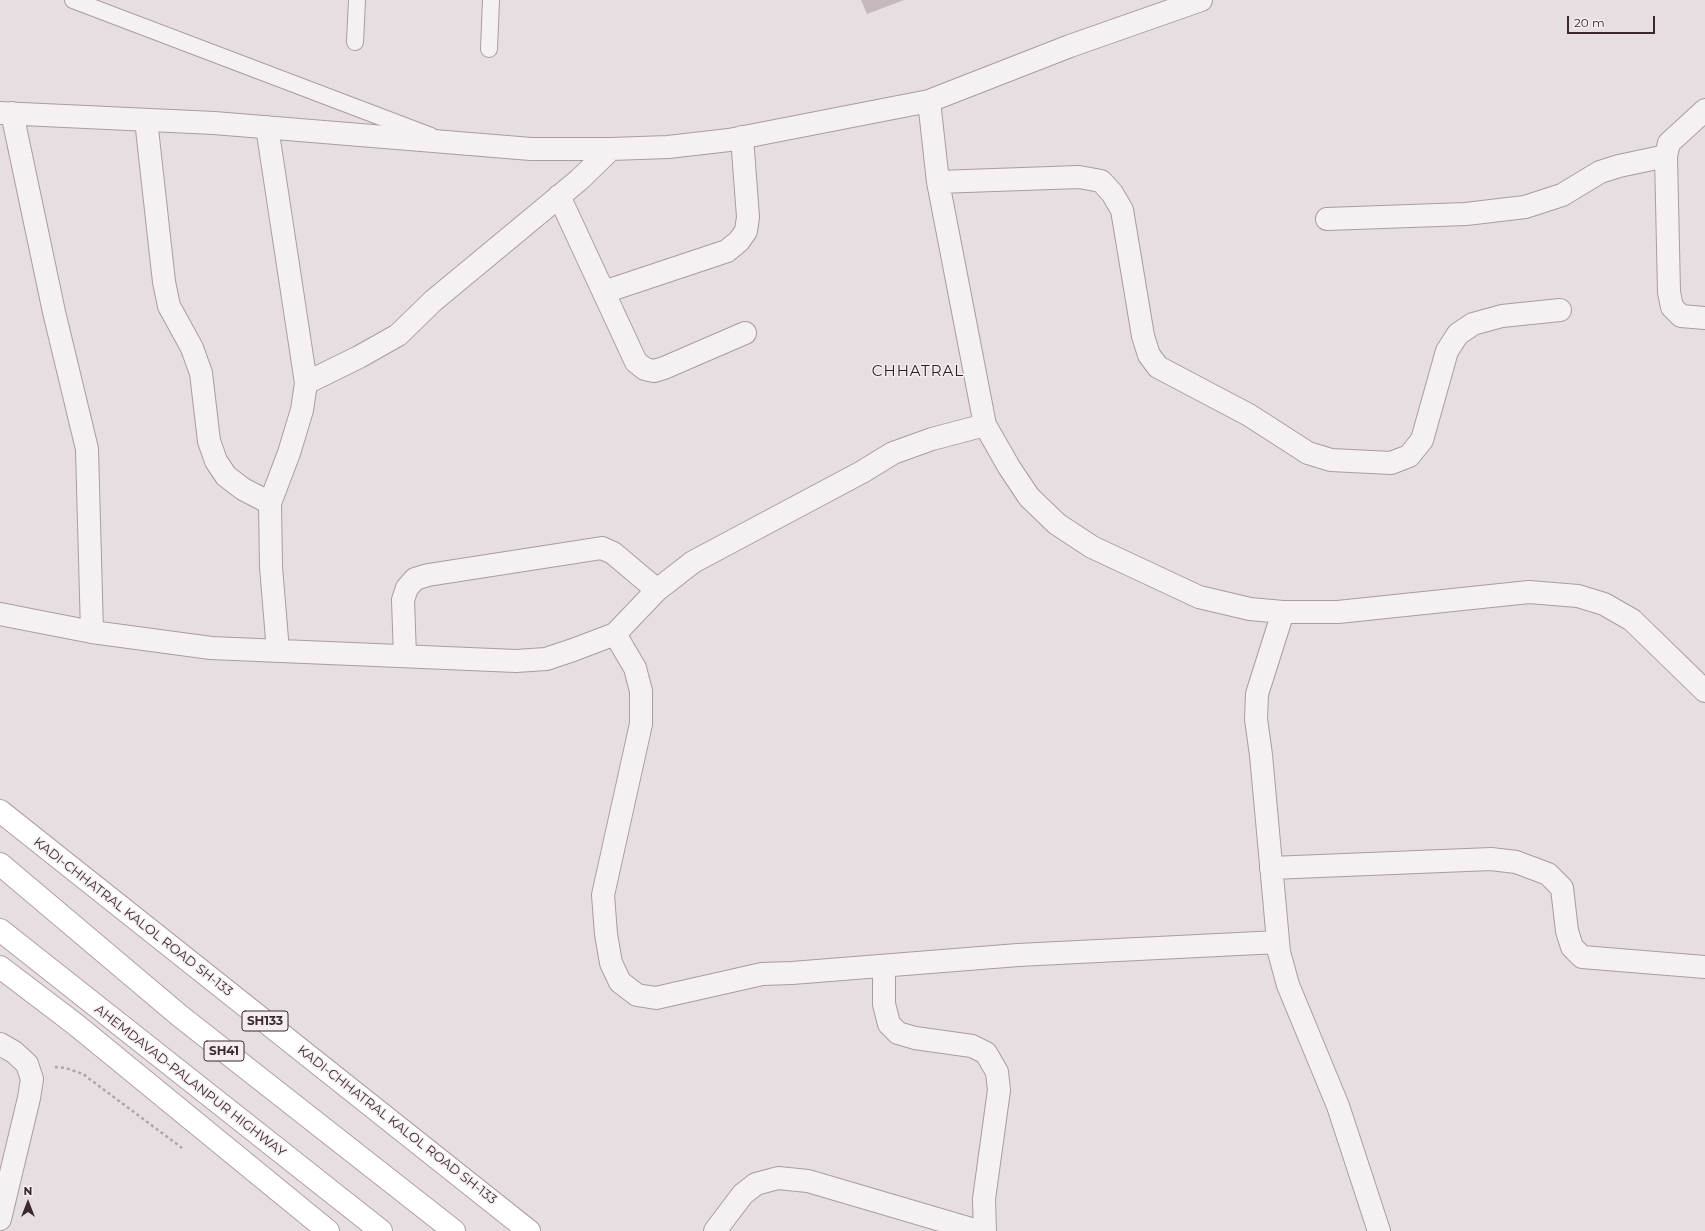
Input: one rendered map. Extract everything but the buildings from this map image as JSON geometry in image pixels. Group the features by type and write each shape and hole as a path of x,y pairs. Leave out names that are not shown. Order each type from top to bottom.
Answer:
{"main road":[{"name":"KADI-CHHATRAL KALOL ROAD SH-133","path":"0,812 530,1231"},
{"name":"SH41","path":"0,864 180,1016 454,1231"},
{"name":"AHEMDAVAD-PALANPUR HIGHWAY","path":"0,930 381,1231"},
{"path":"0,968 76,1024 328,1231"}],"street":[{"path":"92,632 87,449 6,113 267,127 531,149 668,147 742,137 929,101 1070,46 1201,0"},
{"path":"929,101 938,182 985,425 1009,467 1029,497 1057,524 1092,547 1199,597 1250,609 1283,612 1338,612 1529,592 1578,596 1604,604 1632,620 1705,691"},
{"path":"1705,110 1669,142 1666,156 1669,292 1672,307 1681,316 1705,318"},
{"path":"146,120 164,282 169,306 192,348 201,373 209,440 216,461 226,476 243,489 270,503"},
{"path":"267,127 306,383 302,410 296,432 270,503 271,567 278,651"},
{"path":"604,292 727,251 739,241 746,231 748,217 742,137"},
{"path":"306,383 359,357 398,335 433,301 559,196 611,149"},
{"path":"1328,219 1466,214 1525,207 1562,195 1600,172 1619,166 1666,156"},
{"path":"938,182 1079,177 1102,181 1112,193 1122,210 1143,336 1149,355 1158,367 1249,415 1308,453 1331,460 1391,464 1409,456 1422,440 1447,352 1458,334 1473,324 1502,316 1560,310"},
{"path":"559,196 636,362 645,369 654,370 664,368 745,333"},
{"path":"0,614 92,632 211,648 516,661 546,659 615,634 657,590 693,562 862,472 893,453 932,438 985,425"},
{"path":"405,656 403,600 407,588 415,579 428,575 602,548 613,552 657,590"},
{"path":"1283,612 1256,694 1256,719 1279,952 1288,985 1338,1106 1379,1231"},
{"path":"615,634 635,668 641,690 641,724 603,894 606,934 611,962 620,982 637,995 656,998 762,974 792,973 1018,955 1278,942"},
{"path":"1271,868 1491,859 1516,862 1548,874 1562,888 1567,931 1572,947 1582,957 1705,967"},
{"path":"884,966 884,1004 890,1024 898,1033 915,1038 972,1046 986,1053 997,1072 999,1090 984,1199 985,1231"},
{"path":"0,1044 14,1052 27,1064 32,1079 29,1098 0,1219"},
{"path":"715,1231 743,1194 756,1184 778,1178 808,1181 978,1231"}],"lane":[{"path":"73,0 447,142"},
{"path":"355,42 357,0"},
{"path":"489,49 491,0"}],"path":[{"path":"27,1064 66,1068 83,1074 188,1153"}],"district":[{"name":"CHHATRAL","path":"918,372"}]}
